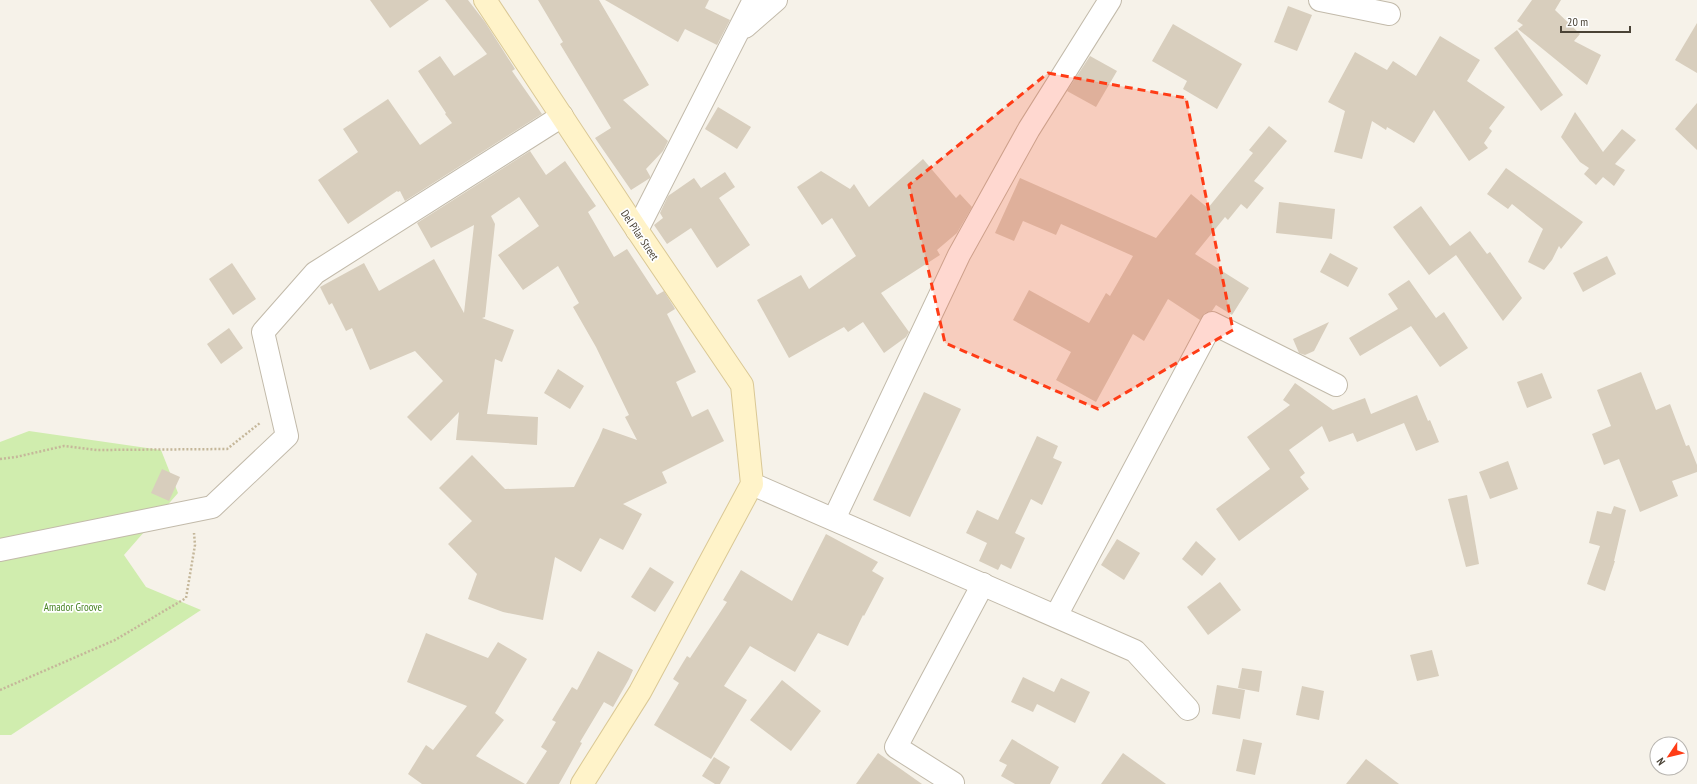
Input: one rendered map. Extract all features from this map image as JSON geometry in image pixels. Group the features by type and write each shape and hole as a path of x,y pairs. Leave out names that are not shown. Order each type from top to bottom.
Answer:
{"street":[{"name":"Del Pilar Street","path":"485,0 637,230 742,385 752,484"},
{"path":"637,230 754,0"},
{"path":"738,33 776,0"},
{"path":"834,519 959,255 1029,129 1110,0"},
{"path":"1320,0 1389,14"},
{"path":"0,550 212,507 288,436 263,332 315,273 562,116"},
{"path":"1056,616 1212,323 1336,385"},
{"path":"582,784 640,692 752,484 1135,651 1188,709"},
{"path":"953,783 896,747 983,584"}],"path":[{"path":"0,459 16,457 64,446 97,450 227,449 280,407"},
{"path":"0,690 115,640 186,598 195,545 193,511"}],"highlighted area":[{"path":"1048,73 1186,98 1233,330 1098,409 945,343 909,185"}],"green space":[{"name":"Amador Groove","path":"29,431 161,450 178,493 124,555 146,587 201,610 11,735 0,735 0,442"}],"building":[{"path":"370,0 429,0 390,28"},
{"path":"445,0 468,0 485,22 515,69 512,71 542,114 405,201 400,191 397,191 348,224 318,180 358,152 343,129 388,99 420,145 452,123 418,71 440,56 454,76 487,54"},
{"path":"538,0 599,0 649,85 623,100 668,141 663,151 646,169 650,178 631,190 595,138 611,128 560,44 563,42"},
{"path":"605,0 709,0 705,8 730,20 717,45 685,29 678,42"},
{"path":"1532,0 1561,0 1555,10 1580,34 1574,41 1601,55 1587,85 1518,29 1523,25 1517,21"},
{"path":"1288,6 1312,15 1297,51 1274,42"},
{"path":"1697,23 1697,73 1675,60"},
{"path":"1173,24 1242,64 1217,109 1183,89 1187,81 1152,61"},
{"path":"1517,30 1563,95 1541,111 1494,48"},
{"path":"1440,36 1480,60 1467,81 1505,107 1489,128 1492,131 1484,143 1488,148 1469,161 1434,110 1414,143 1387,127 1386,130 1372,121 1362,159 1334,152 1345,111 1328,102 1355,52 1387,70 1393,61 1416,76"},
{"path":"1090,56 1117,71 1096,107 1067,91"},
{"path":"1697,103 1697,150 1675,129"},
{"path":"718,107 751,127 737,149 705,129"},
{"path":"1575,112 1603,152 1622,129 1636,140 1615,164 1625,170 1614,186 1603,177 1596,185 1584,174 1589,168 1580,162 1561,137"},
{"path":"1269,126 1287,141 1254,181 1264,188 1247,209 1241,204 1228,220 1225,217 1195,254 1249,288 1232,315 1216,305 1212,311 1205,313 1200,320 1168,299 1144,341 1133,334 1096,402 1056,380 1071,352 1013,320 1029,290 1089,323 1106,293 1110,296 1133,256 1061,224 1056,235 1023,221 1014,241 995,233 1020,178 1156,238 1191,194 1208,208 1253,153 1249,150"},
{"path":"530,151 546,175 565,161 596,206 588,212 614,257 627,249 657,295 664,291 675,309 667,314 696,372 676,382 692,417 708,409 724,441 662,472 667,483 623,504 642,514 623,550 600,538 581,572 555,557 543,620 503,612 468,599 477,574 448,544 472,521 439,488 472,455 505,489 574,487 603,428 637,440 625,417 629,415 596,347 573,307 579,303 558,266 523,290 498,255 539,226 519,197 491,216 495,224 485,317 482,318 514,330 502,362 495,359 487,414 538,417 537,445 456,440 459,412 431,441 407,417 443,381 415,351 370,370 352,328 346,331 332,303 329,305 320,287 364,263 379,291 434,259 464,313 474,225 431,248 417,223"},
{"path":"923,159 956,198 960,194 972,207 957,233 937,250 940,255 881,293 909,332 906,337 884,353 863,322 848,332 844,327 789,358 757,300 801,275 809,289 856,256 832,218 822,225 797,187 821,171 850,189 854,184 869,207"},
{"path":"1506,168 1583,222 1561,249 1559,246 1552,260 1544,270 1528,262 1543,229 1512,204 1508,209 1487,194"},
{"path":"725,172 735,187 719,198 750,245 717,268 691,228 667,244 654,225 663,218 660,213 668,196 694,178 701,188"},
{"path":"1279,202 1335,209 1332,239 1276,233"},
{"path":"1421,206 1450,246 1470,231 1487,254 1490,252 1522,298 1503,321 1456,255 1429,275 1393,227"},
{"path":"1330,253 1358,268 1348,287 1320,272"},
{"path":"1607,256 1616,274 1583,292 1573,273"},
{"path":"232,263 256,299 233,315 209,279"},
{"path":"1409,280 1436,318 1444,312 1468,348 1440,367 1411,326 1360,356 1349,338 1398,309 1388,294"},
{"path":"1329,322 1314,351 1305,355 1299,353 1293,339"},
{"path":"229,328 243,348 221,364 207,344"},
{"path":"558,369 584,386 570,409 544,393"},
{"path":"1641,372 1656,410 1670,404 1686,446 1689,445 1697,465 1697,472 1672,481 1678,496 1640,512 1619,459 1604,465 1592,434 1611,426 1597,390"},
{"path":"1542,373 1552,398 1527,408 1517,382"},
{"path":"1295,383 1333,410 1365,398 1371,414 1417,395 1439,442 1416,451 1404,423 1357,442 1353,433 1329,442 1322,426 1289,450 1305,473 1300,477 1309,489 1239,541 1216,509 1270,469 1247,437 1290,405 1283,400"},
{"path":"924,392 961,409 910,517 873,500"},
{"path":"1037,436 1058,446 1053,458 1062,462 1042,505 1031,499 1015,533 1025,538 1011,569 1001,564 998,570 979,561 987,543 966,533 977,510 998,520"},
{"path":"1508,461 1518,489 1490,499 1479,472"},
{"path":"162,469 180,477 169,501 151,493"},
{"path":"1467,495 1479,564 1466,567 1448,499"},
{"path":"1614,506 1626,510 1615,561 1605,591 1587,584 1600,546 1589,543 1597,511 1611,514"},
{"path":"826,534 878,562 872,571 884,578 864,616 863,615 848,646 818,633 795,672 750,646 724,686 747,700 711,759 654,725 679,683 673,679 687,656 690,658 727,602 723,600 741,570 792,601"},
{"path":"1117,539 1140,553 1124,580 1101,565"},
{"path":"1196,541 1216,559 1202,576 1182,559"},
{"path":"650,567 674,582 655,612 631,597"},
{"path":"1220,582 1241,610 1208,635 1187,607"},
{"path":"426,633 488,658 498,642 527,659 495,713 504,720 476,756 525,784 422,784 408,774 426,745 433,750 467,706 407,682"},
{"path":"1432,650 1439,676 1417,681 1410,655"},
{"path":"598,651 633,670 629,679 613,707 604,702 580,742 582,743 559,784 526,784 547,751 541,747 556,722 552,720 572,687 577,690"},
{"path":"1242,668 1262,671 1259,692 1238,688"},
{"path":"1023,677 1054,692 1061,678 1090,692 1075,723 1037,704 1033,712 1011,702"},
{"path":"782,680 821,711 791,751 750,720"},
{"path":"1217,685 1245,690 1240,719 1212,714"},
{"path":"1302,686 1324,691 1319,720 1296,715"},
{"path":"1012,739 1059,767 1050,784 1015,784 1001,776 1007,765 999,761"},
{"path":"1243,739 1262,743 1255,775 1236,771"},
{"path":"878,753 922,784 856,784"},
{"path":"1123,753 1166,784 1101,784"},
{"path":"714,757 730,767 720,784 715,784 702,776"},
{"path":"1366,759 1399,784 1346,784"}]}
